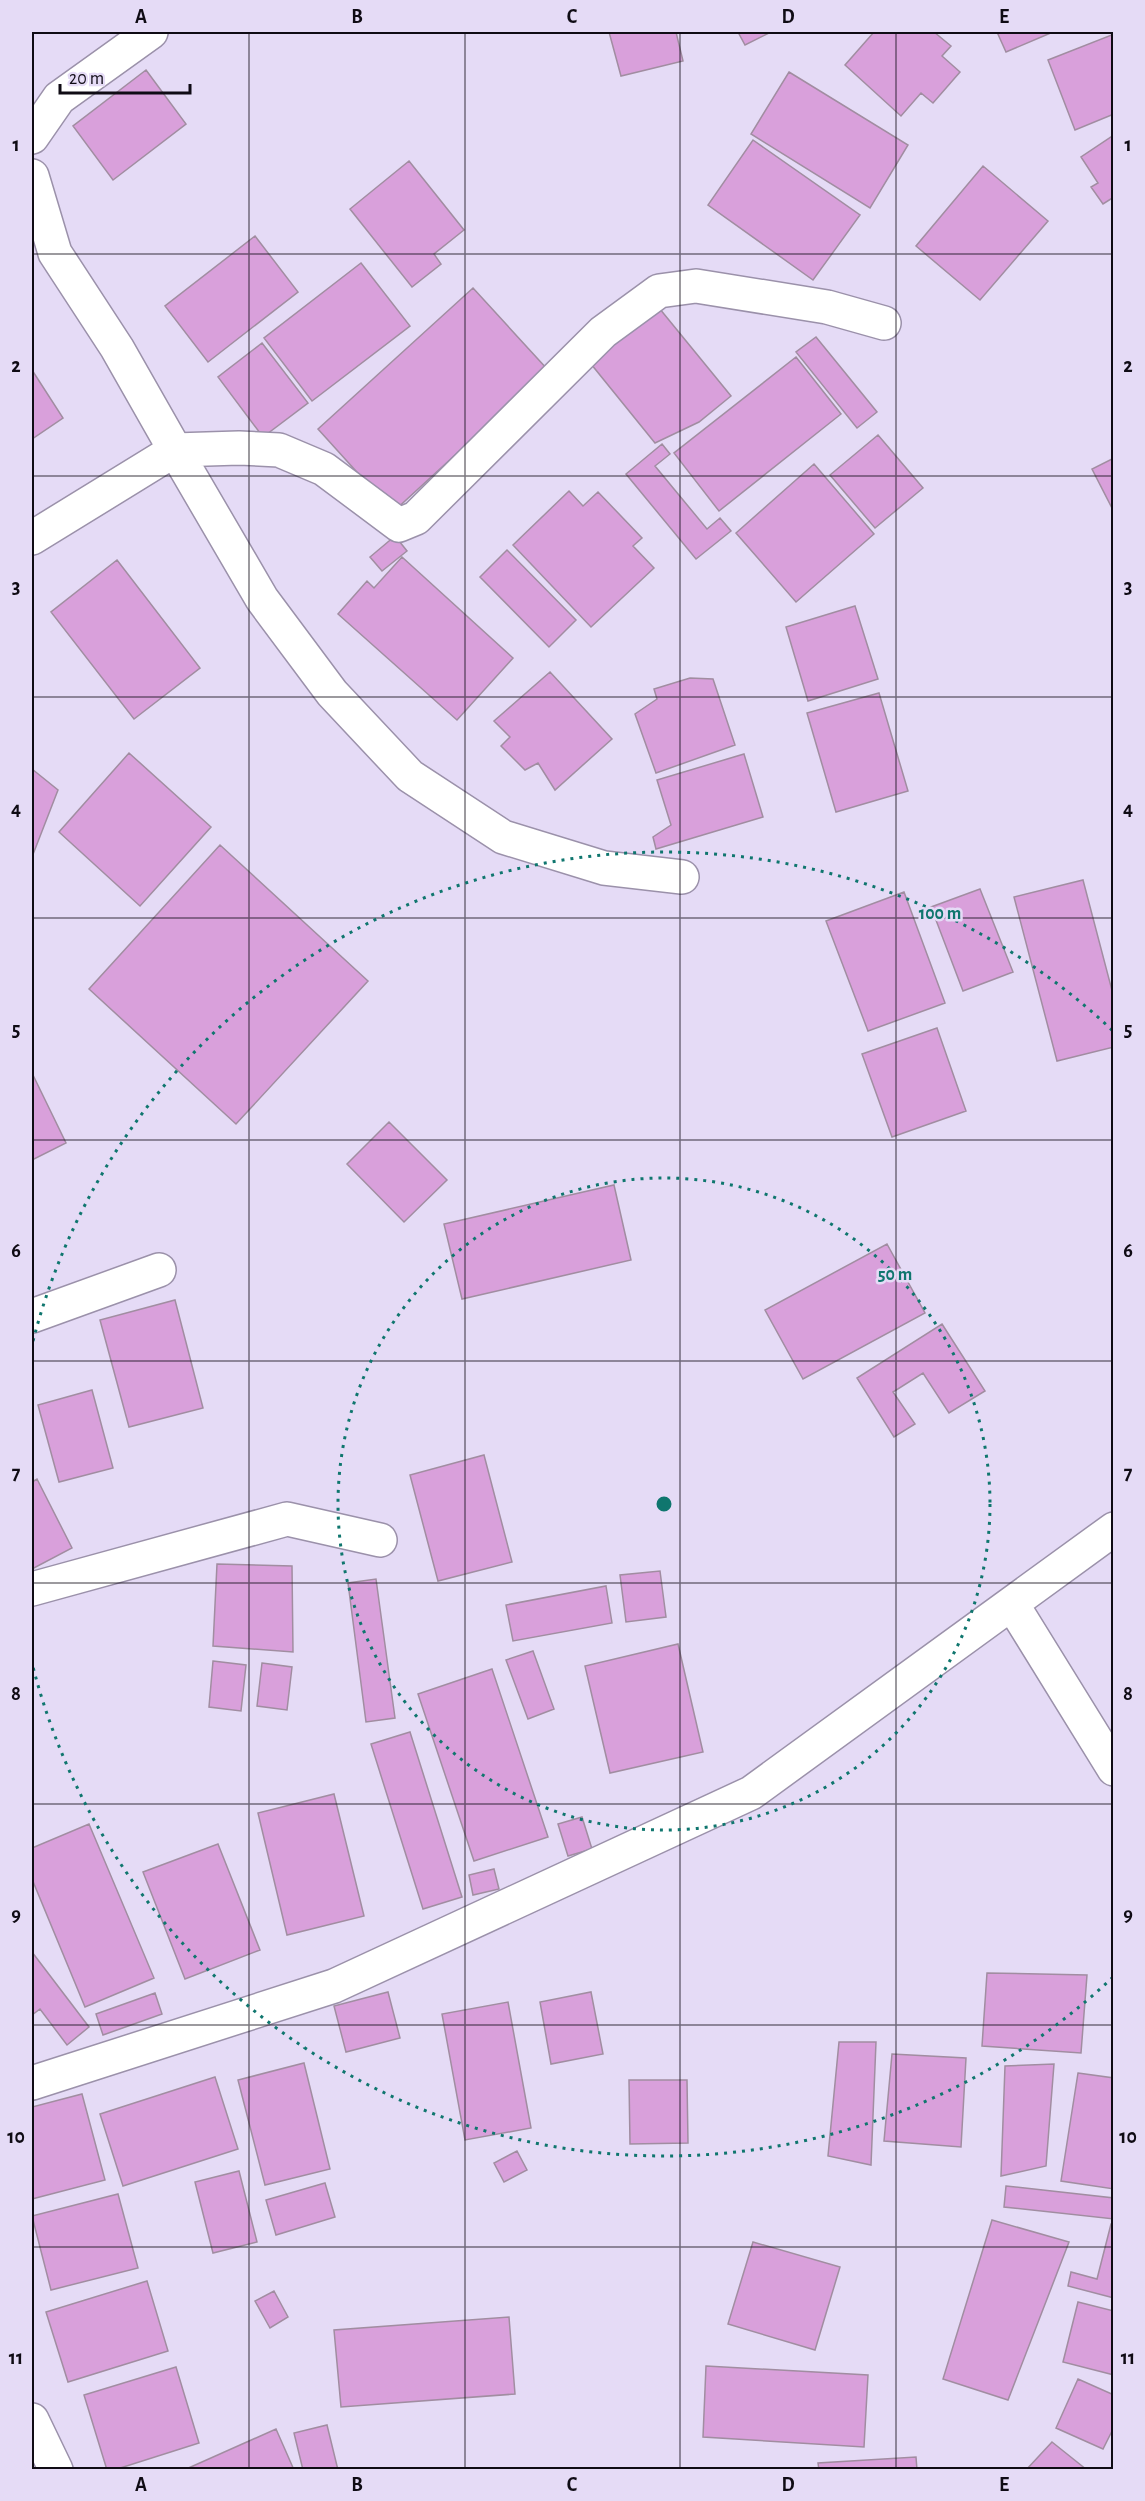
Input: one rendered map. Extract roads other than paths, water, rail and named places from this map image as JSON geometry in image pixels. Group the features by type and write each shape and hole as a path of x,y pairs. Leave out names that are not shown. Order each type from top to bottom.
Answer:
{"street":[{"path":"32,137 59,98 136,36"},
{"path":"32,176 55,253 117,348 262,599 332,693 410,776 503,837 604,868 682,877"},
{"path":"32,538 174,450 239,448 279,450 324,469 399,525 416,518 603,332 659,291 696,286 827,306 884,323"},
{"path":"32,1316 159,1270"},
{"path":"32,1589 93,1570 287,1519 380,1540"},
{"path":"32,2083 334,1986 751,1793 1113,1529"},
{"path":"1012,1604 1113,1769"},
{"path":"32,2420 56,2469"}]}
